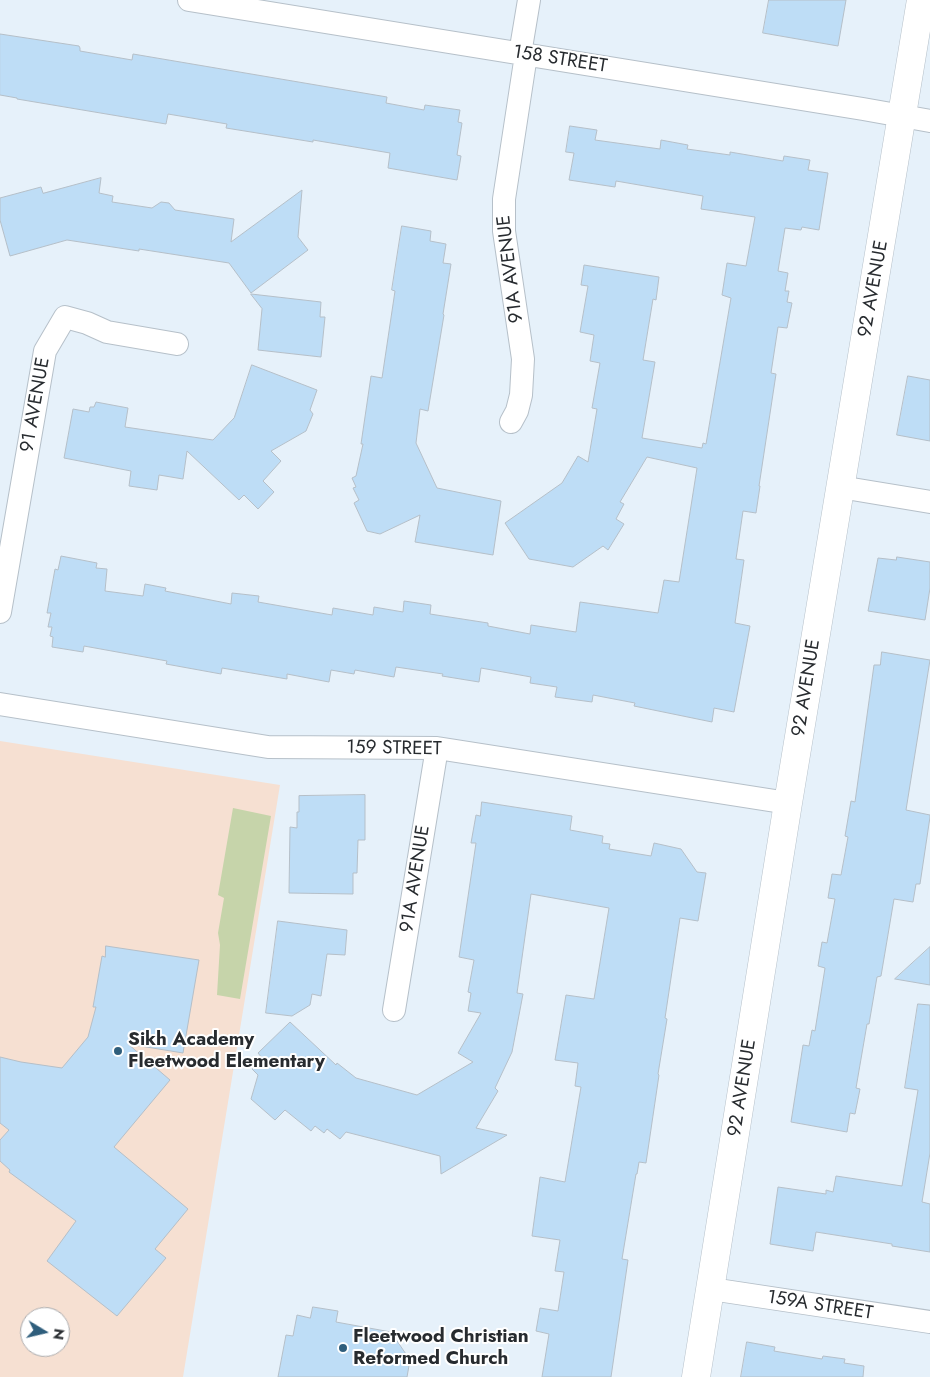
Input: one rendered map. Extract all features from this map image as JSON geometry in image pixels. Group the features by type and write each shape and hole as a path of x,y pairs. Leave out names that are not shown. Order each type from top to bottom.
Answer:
{"street":[{"name":"158 STREET","path":"189,0 930,121"},
{"name":"91A AVENUE","path":"511,422 517,411 521,396 523,359 504,231 504,199 529,0"},
{"name":"92 AVENUE","path":"696,1377 788,803 921,0"},
{"name":"91 AVENUE","path":"0,612 45,350 54,333 65,317 87,323 107,332 177,344"},
{"path":"840,486 930,502"},
{"name":"159 STREET","path":"0,704 268,747 437,748 788,803"},
{"name":"91A AVENUE","path":"394,1010 437,748"},
{"name":"159A STREET","path":"711,1289 930,1322"}],"shaded area":[{"name":"Sikh Academy Fleetwood Elementary","path":"0,741 280,785 183,1377 0,1377"}],"green space":[{"path":"233,808 271,816 240,999 217,995 220,945 218,933 224,898 218,895"}],"building":[{"path":"769,0 846,0 838,46 763,33"},
{"path":"0,34 79,46 80,51 132,60 133,54 387,97 386,103 424,110 425,105 460,110 458,122 462,123 457,155 461,156 457,180 388,168 390,153 226,128 227,124 168,114 166,124 0,95"},
{"path":"570,126 597,130 595,140 660,149 661,140 688,145 687,149 730,155 730,152 783,161 784,156 810,160 808,170 828,173 819,230 802,227 801,230 785,228 778,271 788,273 785,291 789,291 787,302 792,303 787,328 778,327 771,373 776,374 756,513 743,511 736,559 744,560 735,623 750,626 734,712 714,708 712,722 634,706 635,703 593,695 592,702 555,697 557,687 530,683 531,677 481,668 479,682 396,667 394,677 355,670 354,674 331,670 329,682 287,674 287,679 222,668 221,674 166,664 167,661 84,646 83,652 52,647 53,637 50,636 52,627 48,627 51,613 47,613 55,569 58,570 61,556 97,563 96,568 107,569 105,591 143,596 145,584 166,588 165,591 231,604 232,593 259,596 258,602 332,615 333,608 373,615 374,607 403,612 404,601 431,605 430,614 488,623 488,626 530,634 531,625 576,632 580,602 658,613 664,580 679,582 697,468 647,457 620,502 624,504 616,519 624,524 608,550 603,546 573,567 529,559 505,523 562,483 578,456 588,462 597,409 592,408 600,363 590,361 594,335 580,332 588,286 581,285 584,265 659,277 656,300 653,299 643,360 655,362 642,438 702,448 703,443 706,444 731,298 722,295 727,263 746,266 755,217 701,209 703,196 616,181 615,187 569,180 574,153 566,152"},
{"path":"101,178 99,193 113,196 112,202 152,208 161,202 169,203 175,210 234,219 231,242 302,190 298,237 308,250 251,293 229,263 139,249 139,251 67,240 10,256 0,220 0,198 41,187 43,193"},
{"path":"402,226 431,231 430,241 446,244 443,263 451,264 428,411 420,409 416,443 437,488 501,501 493,555 415,542 420,515 380,534 367,531 354,503 359,500 353,488 356,487 352,478 356,476 363,444 361,444 371,376 382,378 395,291 392,290"},
{"path":"251,294 321,302 320,317 325,317 321,357 258,350 262,309"},
{"path":"252,365 317,390 310,410 313,414 306,431 271,451 281,461 263,481 274,492 258,509 244,495 239,500 187,451 183,479 159,475 157,490 129,486 131,471 64,458 73,409 89,412 90,407 94,407 96,402 128,408 125,427 213,440 234,418"},
{"path":"908,376 930,380 930,441 897,435"},
{"path":"897,557 930,562 930,588 925,620 868,611 878,558 896,560"},
{"path":"882,652 930,660 906,810 930,815 930,817 920,884 916,884 913,902 894,899 881,976 877,977 869,1024 867,1024 856,1088 860,1089 855,1114 850,1113 847,1132 791,1122 803,1045 809,1046 812,1030 815,1031 825,968 818,966 822,942 827,943 835,899 828,898 832,874 841,875 848,837 845,836 851,801 855,802 874,665 880,665"},
{"path":"365,795 365,840 358,840 357,873 353,873 353,894 289,893 290,827 297,828 299,796"},
{"path":"482,802 572,816 570,830 603,836 602,843 610,844 609,849 651,856 654,843 681,849 697,872 706,873 698,921 680,918 646,1163 639,1162 636,1174 622,1259 628,1260 611,1377 542,1377 549,1334 536,1331 540,1308 558,1311 564,1272 555,1271 560,1240 532,1236 540,1177 565,1182 581,1087 575,1086 578,1063 555,1060 566,995 594,999 609,908 531,894 517,993 523,994 512,1052 495,1088 498,1091 476,1128 507,1135 441,1174 440,1156 346,1132 340,1139 327,1129 324,1133 315,1126 311,1131 285,1110 275,1120 251,1099 258,1075 252,1069 262,1058 258,1053 290,1022 336,1065 337,1063 356,1078 417,1095 473,1062 458,1053 481,1013 468,1011 471,993 468,992 474,960 459,957 476,843 471,843 476,815 480,816"},
{"path":"278,921 347,930 345,955 327,954 321,996 312,994 310,1005 292,1016 266,1013"},
{"path":"106,946 199,960 183,1053 128,1044 170,1080 114,1147 188,1209 155,1249 166,1258 117,1316 47,1261 76,1221 9,1172 10,1170 0,1161 0,1140 9,1130 0,1123 0,1057 62,1068 88,1037 96,1007 93,1007 102,956 105,957"},
{"path":"930,947 930,985 895,979"},
{"path":"918,1004 930,1005 930,1153 922,1202 930,1204 930,1252 816,1232 813,1251 770,1244 778,1187 826,1194 826,1190 833,1192 836,1176 902,1186 918,1090 905,1088"},
{"name":"Fleetwood Christian Reformed Church","path":"313,1307 338,1311 336,1322 391,1332 410,1360 407,1377 278,1377 286,1335 293,1336 297,1315 310,1318"},
{"path":"747,1342 775,1347 774,1351 822,1359 823,1356 845,1359 844,1363 864,1366 863,1377 741,1377"}],"place":[{"name":"Sikh Academy Fleetwood Elementary","path":"118,1051"},
{"name":"Fleetwood Christian Reformed Church","path":"343,1348"}]}
